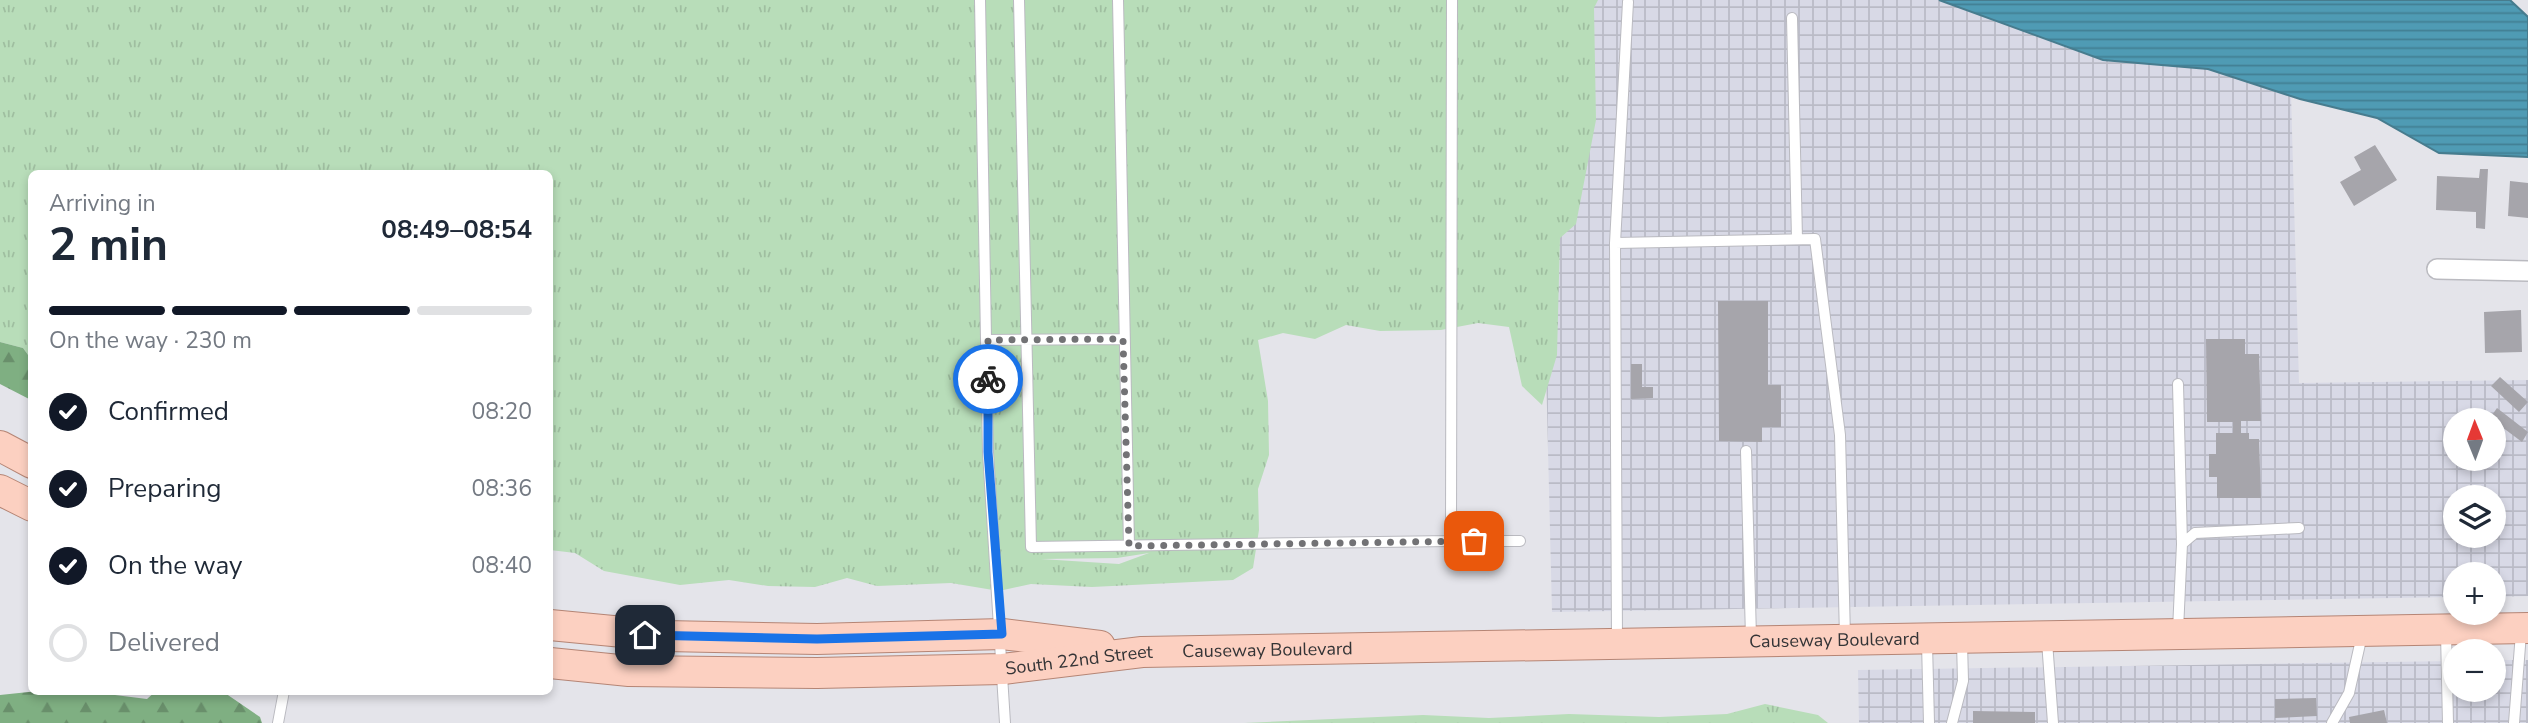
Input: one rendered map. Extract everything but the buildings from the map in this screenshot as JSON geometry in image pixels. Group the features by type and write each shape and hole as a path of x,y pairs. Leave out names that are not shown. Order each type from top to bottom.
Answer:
{"main road":[{"path":"0,446 28,461"},
{"path":"0,490 28,504"},
{"name":"South 22nd Street","path":"553,625 679,636 817,639 1002,634 1142,652"},
{"name":"Causeway Boulevard","path":"1142,652 2524,629"},
{"name":"South 22nd Street","path":"553,663 629,671 739,675 1003,669 1142,652"}],"street":[{"path":"2437,269 2528,271"}],"lane":[{"path":"980,0 988,452 1002,634 1005,723"},
{"path":"1018,0 1031,547 1520,541"},
{"path":"1118,0 1129,546"},
{"path":"1451,541 1452,0"},
{"path":"1617,644 1615,243 1628,2"},
{"path":"1792,18 1797,239"},
{"path":"1615,243 1815,239 1840,435 1845,640"},
{"path":"988,340 1123,339"},
{"path":"2178,384 2182,544 2178,634"},
{"path":"1746,451 1751,641"},
{"path":"2182,544 2195,533 2299,528"},
{"path":"2514,723 2524,629"},
{"path":"2446,630 2448,723"},
{"path":"2332,723 2349,693 2362,631"},
{"path":"2047,636 2053,723"},
{"path":"1951,723 1963,681 1962,638"},
{"path":"1927,639 1929,723"},
{"path":"278,723 283,695"}],"shaded area":[{"path":"1537,0 1939,0 2103,60 2208,69 2291,94 2299,383 2528,380 2528,596 2506,597 2506,562 2443,562 2443,597 1552,612"},
{"path":"2506,660 2528,660 2528,723 1859,723 1858,670 2443,661 2443,702 2506,702"}],"green space":[{"path":"0,0 1598,0 1594,8 1596,120 1576,224 1560,238 1557,355 1542,405 1522,386 1509,327 1478,323 1441,330 1380,331 1346,325 1315,339 1283,333 1258,340 1268,401 1269,455 1258,489 1259,530 1253,568 1233,580 1092,587 1031,584 999,591 951,583 877,586 847,578 815,587 768,586 729,580 680,585 604,571 575,553 553,550 553,170 28,170 28,355 23,348 0,342","holes":["1149,553 1119,564 1041,559 1117,558"]},
{"path":"0,342 23,348 28,355 28,398 0,384"},
{"path":"28,692 28,695 115,695 147,699 152,695 228,695 260,717 262,723 0,723 0,695"},
{"path":"1765,704 1818,715 1828,723 1244,723 1423,715 1489,718 1569,714 1659,717 1727,714"}],"water":[{"path":"1939,0 2510,0 2528,17 2528,157 2439,153 2377,118 2300,99 2208,69 2103,60"}],"way so far":[{"path":"988,379 988,340 1123,339 1129,546 1474,541"}],"route":[{"path":"645,635 817,639 1002,634 988,452 988,379"}]}
